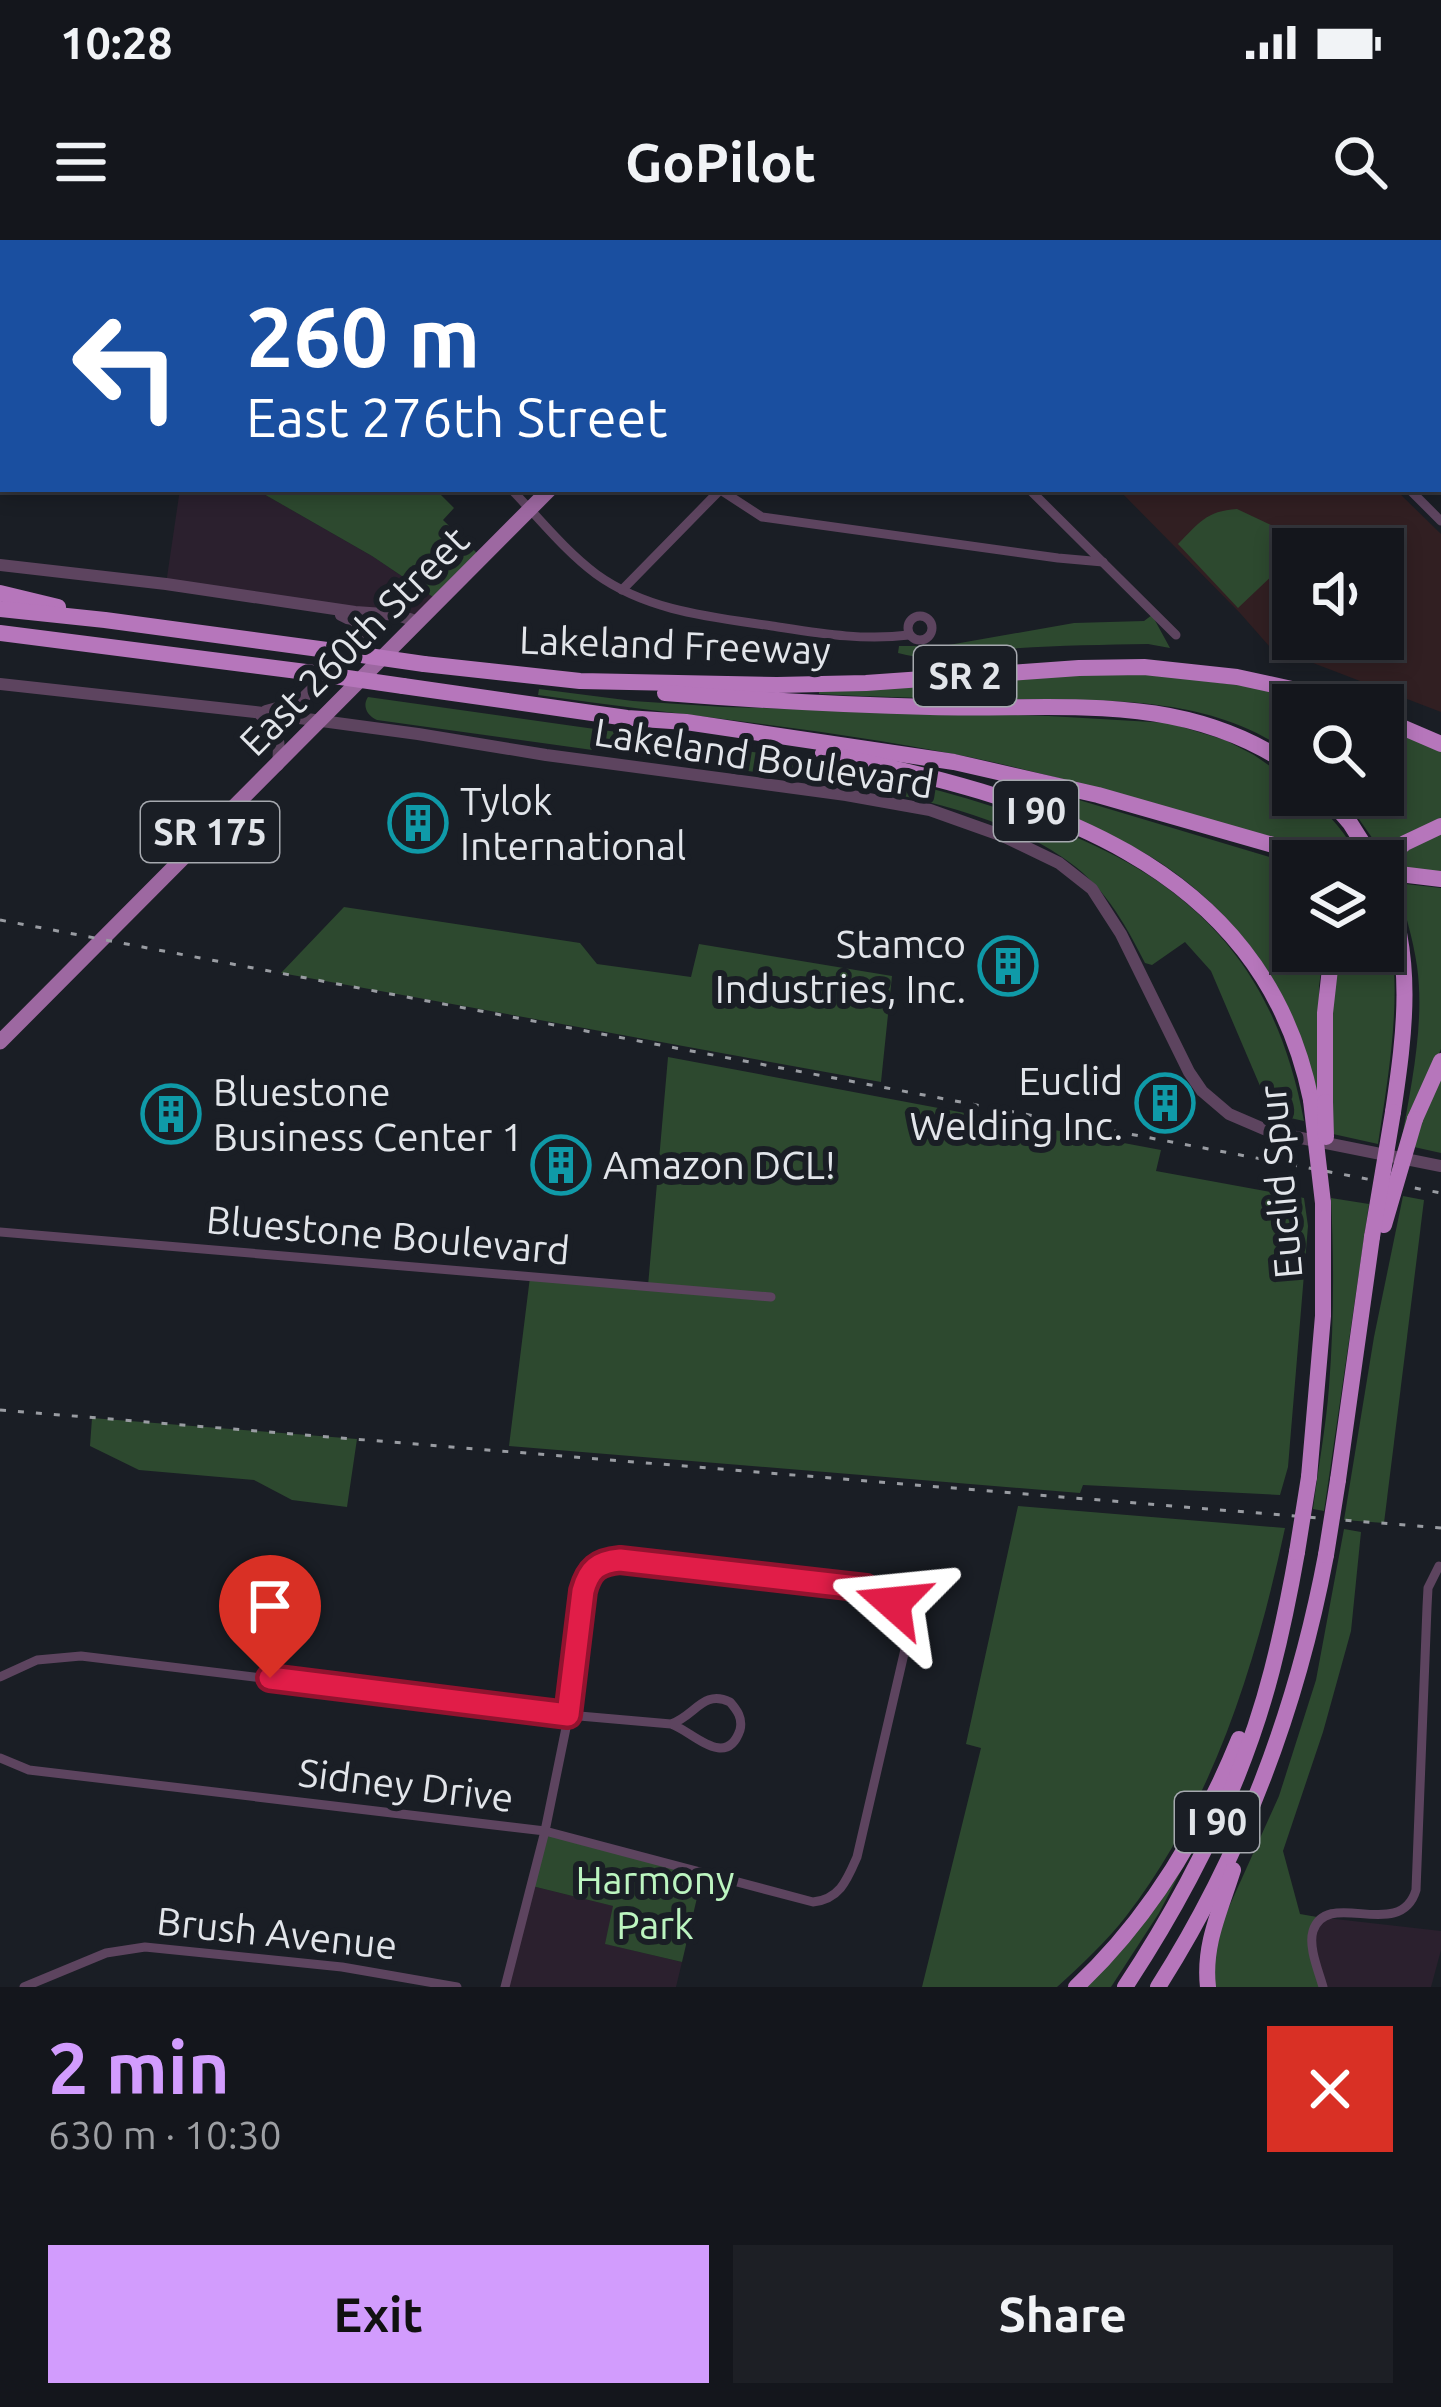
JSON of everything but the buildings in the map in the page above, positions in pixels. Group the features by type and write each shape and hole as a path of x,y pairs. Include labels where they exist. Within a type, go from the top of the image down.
{"highway":[{"path":"0,592 105,620"},
{"name":"Lakeland Freeway","path":"0,609 580,681 836,684 1144,667 1272,685"},
{"name":"Lakeland Freeway","path":"0,635 686,722 954,762 1272,845"},
{"path":"580,681 631,691 778,701 1157,712 1223,728 1272,754"},
{"name":"Euclid Spur","path":"627,718 926,776 1057,819 1145,860 1226,928 1253,962 1289,1027 1318,1101 1326,1165 1324,1316 1298,1552 1259,1714 1222,1810 1182,1894 1125,1987"},
{"path":"1404,728 1441,744"},
{"path":"1344,816 1363,840"},
{"path":"1404,844 1441,826"},
{"path":"1404,877 1441,879"},
{"name":"I 90","path":"1158,1987 1210,1898 1249,1817 1289,1705 1312,1619 1377,1238 1407,1000 1404,955"},
{"path":"1318,1101 1329,972"},
{"path":"1377,1238 1415,1119 1441,1060"},
{"path":"1076,1987 1132,1928 1186,1848 1224,1774 1278,1644"},
{"path":"1208,1987 1210,1936 1249,1817"}],"main road":[{"name":"East 260th Street","path":"0,1042 547,492"}],"street":[{"path":"514,492 593,572 652,603 701,616 846,638 909,635"},
{"path":"622,590 717,492"},
{"path":"724,492 762,517 1103,562"},
{"path":"1032,492 1176,634"},
{"path":"1412,492 1441,521"},
{"path":"0,565 398,615 418,622"},
{"path":"257,712 298,702 353,650 358,636 353,621 327,608"},
{"name":"Lakeland Boulevard","path":"0,684 257,712 930,810 1003,836 1059,863 1092,889 1121,934 1189,1072 1202,1091 1229,1114 1271,1132 1441,1166"},
{"path":"257,712 270,720 278,735 278,765"},
{"name":"Bluestone Boulevard","path":"0,1232 772,1298"},
{"name":"Sidney Drive","path":"0,1757 29,1770 545,1831 813,1902 825,1901 847,1882 857,1857 906,1646 903,1618 893,1603 866,1588 620,1560 603,1562 588,1573 583,1591 568,1715"},
{"path":"1323,1987 1312,1944 1318,1923 1341,1912 1397,1914 1410,1906 1416,1890 1428,1588 1439,1566"},
{"path":"0,1677 37,1660 81,1655 671,1724 714,1748 731,1743 741,1719 730,1702 712,1697 671,1724"},
{"path":"505,1987 545,1831 568,1715"},
{"name":"Brush Avenue","path":"25,1987 106,1953 146,1947 342,1967 457,1987"}],"shaded area":[{"path":"180,492 260,492 439,601 424,616 166,584"},
{"path":"1121,492 1398,492 1441,534 1441,712 1404,698 1404,684 1368,684 1305,660 1404,660 1404,528 1272,528 1272,647"},
{"path":"532,1886 614,1906 606,1944 682,1962 676,1987 505,1987"},
{"path":"1300,1915 1441,1931 1431,1987 1319,1987"}],"green space":[{"path":"260,492 438,492 454,508 443,520 482,558 439,601"},
{"path":"1237,509 1278,528 1272,528 1272,576 1238,608 1178,544 1210,515"},
{"path":"1152,615 1170,648 1061,646 939,657 898,653 899,646 943,646 1074,623 1144,621"},
{"path":"1141,673 1272,690 1272,742 1228,721 1159,705 819,694 819,690"},
{"path":"539,689 724,707 1169,723 1225,740 1272,767 1272,816 1329,816 1348,840 1277,840 1119,794 940,752 538,695"},
{"path":"368,697 834,767 973,800 1085,841 1167,888 1231,949 1278,1030 1304,1121 1272,1114 1211,971 1185,942 1152,965 1145,963 1120,918 1089,879 1025,836 937,804 840,784 377,720 366,710"},
{"path":"1404,735 1441,751 1441,818 1398,840 1374,840 1357,816 1404,816"},
{"path":"1012,788 1069,797 1272,858 1272,972 1321,972 1315,1097 1305,1051 1278,988 1213,905 1186,881 1128,844 1022,797"},
{"path":"1441,833 1441,875 1404,872 1404,850"},
{"path":"1404,884 1441,888 1441,1049 1401,1143 1419,1010 1413,945 1404,910"},
{"path":"344,907 580,943 597,964 691,977 699,944 892,976 881,1082 281,973"},
{"path":"1334,972 1394,972 1390,1058 1378,1144 1333,1134 1330,1032"},
{"path":"668,1057 1161,1150 1156,1171 1304,1198 1308,1226 1288,1467 1280,1495 1083,1485 1080,1493 509,1446 530,1277 648,1286"},
{"path":"1441,1074 1441,1153 1414,1147"},
{"path":"1403,1196 1424,1200 1384,1523 1344,1520 1374,1337"},
{"path":"1331,1198 1369,1204 1324,1511 1313,1509 1331,1363"},
{"path":"92,1418 357,1439 347,1507 292,1500 254,1480 139,1470 90,1446"},
{"path":"1018,1506 1285,1528 1245,1681 1207,1779 1157,1872 1127,1915 1057,1987 922,1987 981,1748 966,1744"},
{"path":"1344,1529 1361,1532 1351,1631 1283,1851 1300,1914 1317,1917 1308,1935 1319,1987 1214,1987 1215,1938 1279,1796 1316,1680"},
{"name":"Harmony Park","path":"545,1831 703,1872 682,1962 605,1944 613,1906 532,1886"},
{"path":"1183,1867 1111,1987 1082,1987"}],"railway":[{"path":"0,920 1441,1193"},
{"path":"0,1410 1441,1528"}],"place":[{"name":"Tylok International","path":"418,823"},
{"name":"Stamco Industries, Inc.","path":"1008,966"},
{"name":"Euclid Welding Inc.","path":"1165,1103"},
{"name":"Bluestone Business Center 1","path":"171,1114"},
{"name":"Amazon DCL!","path":"561,1165"}],"route":[{"path":"270,1678 568,1715 583,1591 588,1573 603,1562 620,1560 866,1588 893,1603"}]}
